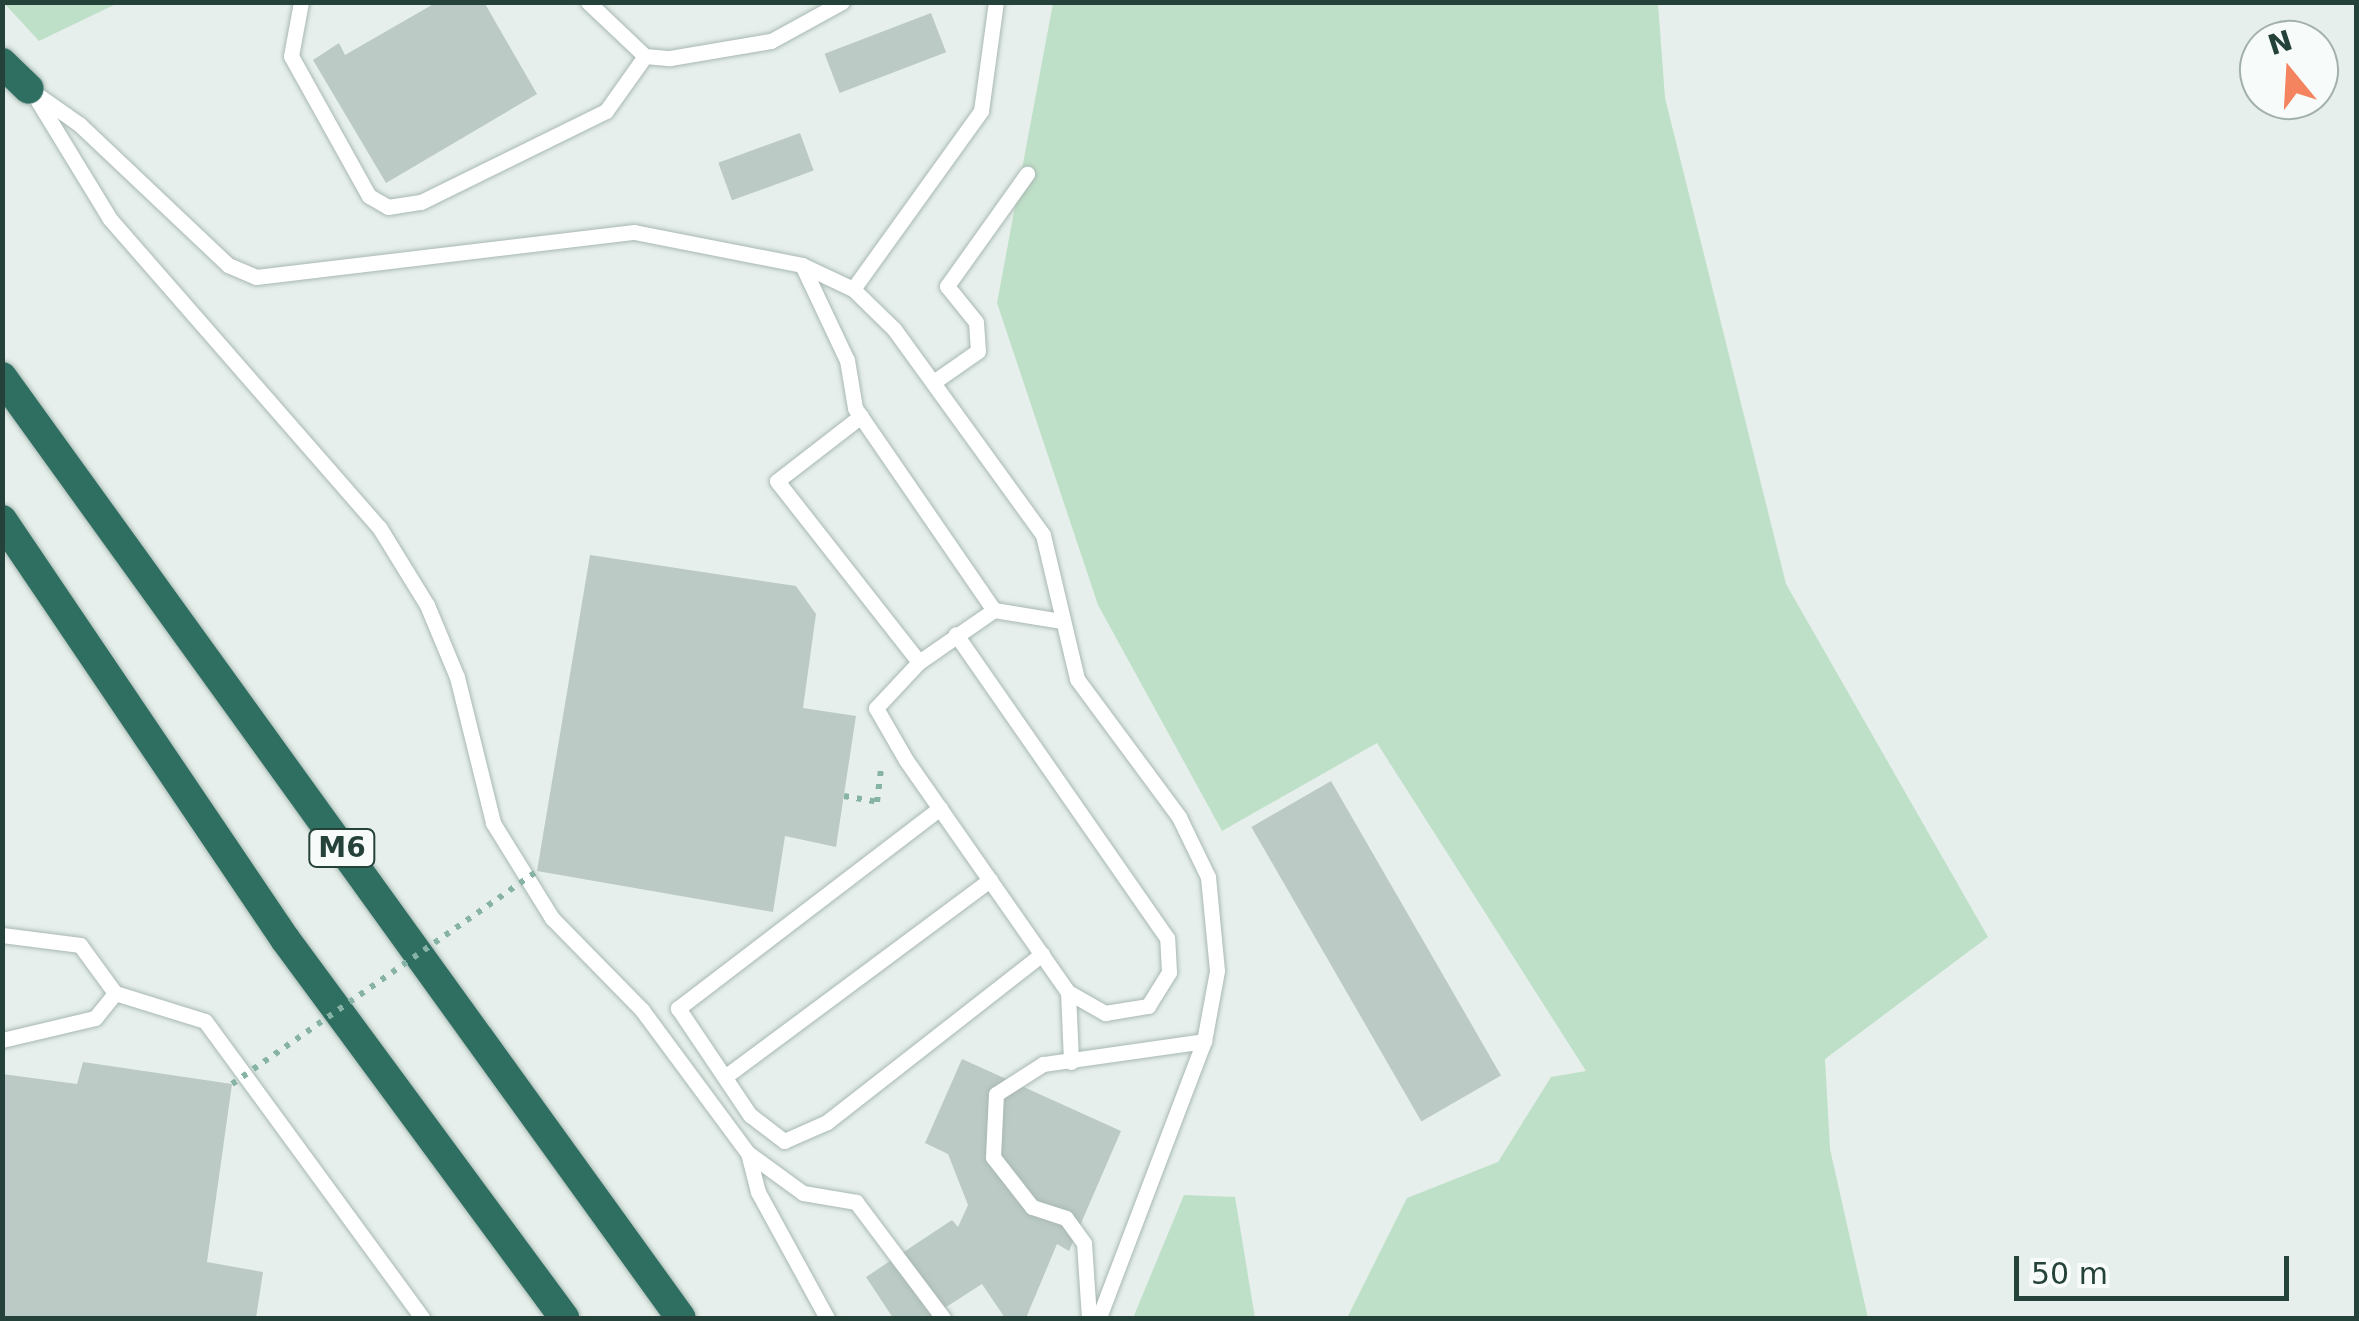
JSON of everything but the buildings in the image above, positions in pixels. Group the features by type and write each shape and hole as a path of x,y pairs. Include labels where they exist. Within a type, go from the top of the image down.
{"highway":[{"path":"2,63 29,90"},
{"name":"M6","path":"2,377 681,1318"},
{"path":"2,520 284,940 564,1318"}],"lane":[{"path":"302,2 290,56 369,196 388,207 420,202 606,111 645,56 771,42 842,2"},
{"path":"588,2 645,56"},
{"path":"853,289 981,112 996,2"},
{"path":"29,90 79,124 228,265 256,277 634,232 707,239 802,265 853,289 935,382 1043,535 1077,679 1179,817 1208,877 1217,971 1204,1041 1099,1318"},
{"path":"29,90 110,220 379,527 457,677 493,823 552,918 642,1010 748,1154 803,1193 856,1202 943,1318"},
{"path":"935,382 978,351 976,322 947,286 1027,174"},
{"path":"802,265 847,360 861,416 994,610"},
{"path":"861,416 777,480 918,662"},
{"path":"956,634 1166,938 1169,972 1148,1006 1105,1012 1068,992 876,708 918,662 956,634 994,610 1062,621"},
{"path":"940,808 678,1008 750,1115 784,1141 827,1122 1042,954"},
{"path":"726,1076 990,880"},
{"path":"2,935 80,945 115,993 205,1021 422,1318"},
{"path":"1068,992 1071,1062"},
{"path":"2,1040 95,1018 115,993"},
{"path":"1089,1318 1084,1242 1066,1218 1032,1207 993,1157 996,1094 1043,1064 1204,1041"},
{"path":"748,1154 758,1192 826,1318"}],"path":[{"path":"844,796 877,802 892,735"},
{"path":"232,1084 537,871"}],"green space":[{"path":"3,2 118,2 118,3 39,41"},
{"path":"1053,3 1658,3 1665,98 1786,584 1988,937 1825,1059 1830,1149 1868,1318 1347,1318 1407,1198 1498,1162 1551,1077 1586,1071 1377,743 1222,831 1098,605 997,303"},
{"path":"1184,1195 1235,1197 1255,1318 1133,1318"}]}
